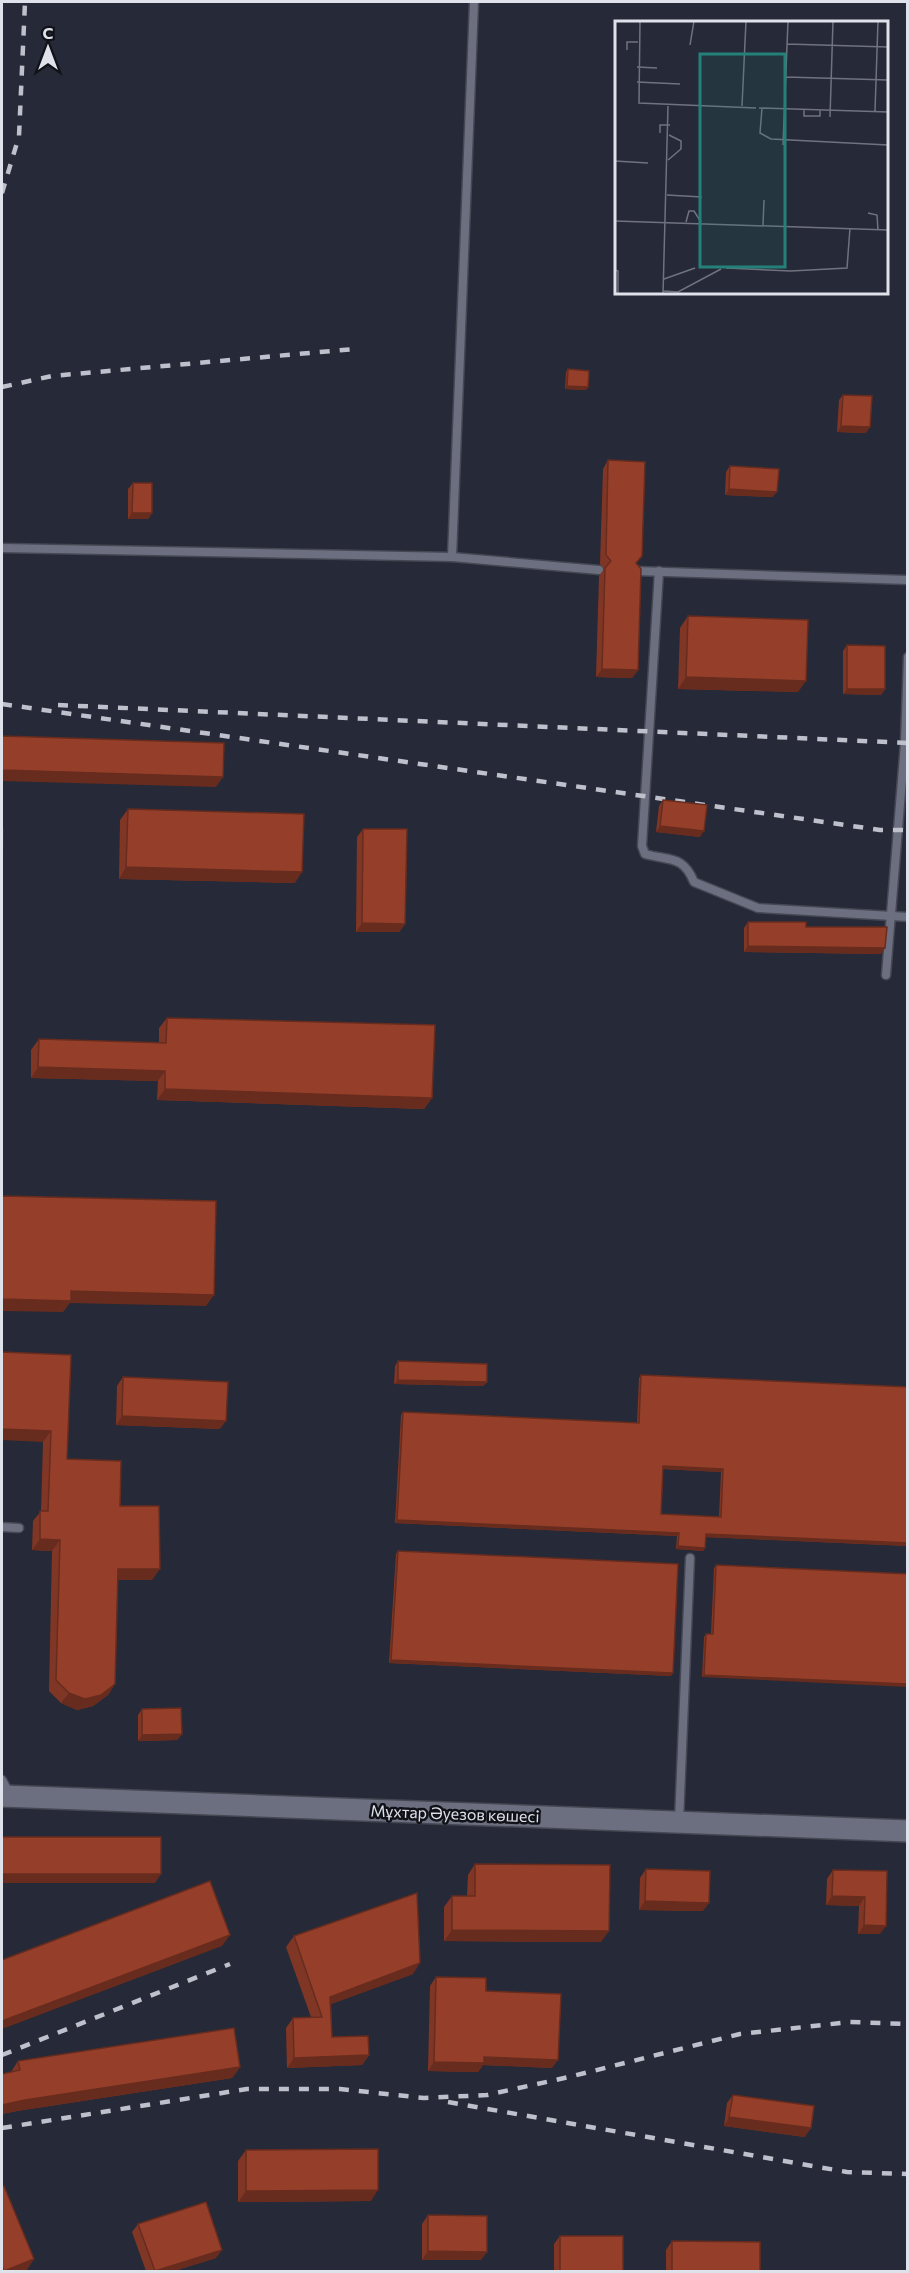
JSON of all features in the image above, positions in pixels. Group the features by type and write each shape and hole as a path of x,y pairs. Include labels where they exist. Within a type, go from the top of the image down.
{"street":[{"name":"Мұхтар Әуезов көшесі","path":"4,1791 908,1831"}],"lane":[{"path":"452,556 474,2"},
{"path":"2,548 452,556 599,570"},
{"path":"636,571 908,580"},
{"path":"659,571 642,846 645,854 680,862 688,868 694,882 758,908 908,917"},
{"path":"886,975 904,743 908,657"},
{"path":"2,1527 19,1528"},
{"path":"679,1821 690,1558"}],"building":[{"path":"568,369 589,371 588,387 567,386"},
{"path":"843,395 872,396 870,427 841,426"},
{"path":"608,460 645,462 642,556 636,563 641,569 638,670 602,669 605,568 611,561 606,555"},
{"path":"730,466 779,469 777,492 729,489"},
{"path":"133,483 152,483 152,513 132,513"},
{"path":"688,616 808,620 806,681 686,677"},
{"path":"847,645 885,646 885,689 847,689"},
{"path":"2,736 224,743 223,777 2,770"},
{"path":"663,800 707,805 704,831 660,826"},
{"path":"128,809 304,814 302,872 126,867"},
{"path":"2,829 3,829 2,876"},
{"path":"363,829 407,829 405,924 362,923"},
{"path":"748,922 806,922 806,927 887,927 885,948 748,946"},
{"path":"167,1018 435,1025 432,1098 165,1089 165,1071 38,1067 39,1039 166,1043"},
{"path":"2,1196 216,1201 214,1295 71,1291 71,1301 2,1299"},
{"path":"2,1352 71,1355 67,1459 121,1461 120,1506 159,1506 160,1569 118,1569 115,1684 101,1695 85,1699 69,1693 56,1680 60,1540 40,1539 40,1511 48,1511 51,1431 2,1429"},
{"path":"398,1361 487,1364 487,1382 398,1380"},
{"path":"641,1375 908,1387 908,1543 706,1534 705,1548 678,1546 679,1533 397,1520 403,1412 639,1423","holes":["663,1466 723,1469 721,1517 661,1514"]},
{"path":"123,1377 228,1382 226,1421 122,1416"},
{"path":"398,1551 678,1564 673,1673 391,1660"},
{"path":"716,1565 908,1574 908,1684 704,1675 706,1634 713,1634"},
{"path":"181,1708 182,1734 142,1735 142,1709"},
{"path":"2,1837 161,1837 161,1874 2,1874"},
{"path":"475,1864 610,1865 609,1931 452,1930 452,1896 475,1896"},
{"path":"646,1869 710,1871 709,1903 645,1901"},
{"path":"833,1870 887,1871 886,1926 864,1925 865,1897 832,1896"},
{"path":"210,1881 230,1935 2,2021 2,1960"},
{"path":"417,1893 420,1963 330,1997 332,2037 368,2036 369,2055 294,2058 293,2018 322,2017 294,1936"},
{"path":"436,1977 486,1978 486,1991 561,1994 558,2060 484,2057 484,2063 434,2062"},
{"path":"234,2028 240,2067 2,2105 2,2074 20,2070 18,2061"},
{"path":"733,2095 814,2106 811,2128 729,2117"},
{"path":"378,2149 378,2190 246,2191 246,2150"},
{"path":"4,2186 34,2259 4,2271 2,2266 2,2187"},
{"path":"206,2202 222,2250 155,2271 138,2224"},
{"path":"428,2215 487,2216 487,2252 428,2251"},
{"path":"560,2236 623,2236 623,2271 560,2271"},
{"path":"672,2241 760,2242 760,2271 672,2271"}],"railway":[{"path":"2,193 19,136 25,2"},
{"path":"2,387 52,376 354,349"},
{"path":"2,704 880,830 908,830"},
{"path":"58,705 908,743"},
{"path":"2,2055 230,1964"},
{"path":"2,2128 247,2089 340,2089 424,2098 487,2095 740,2034 850,2022 908,2024"},
{"path":"448,2102 847,2172 908,2174"}]}
